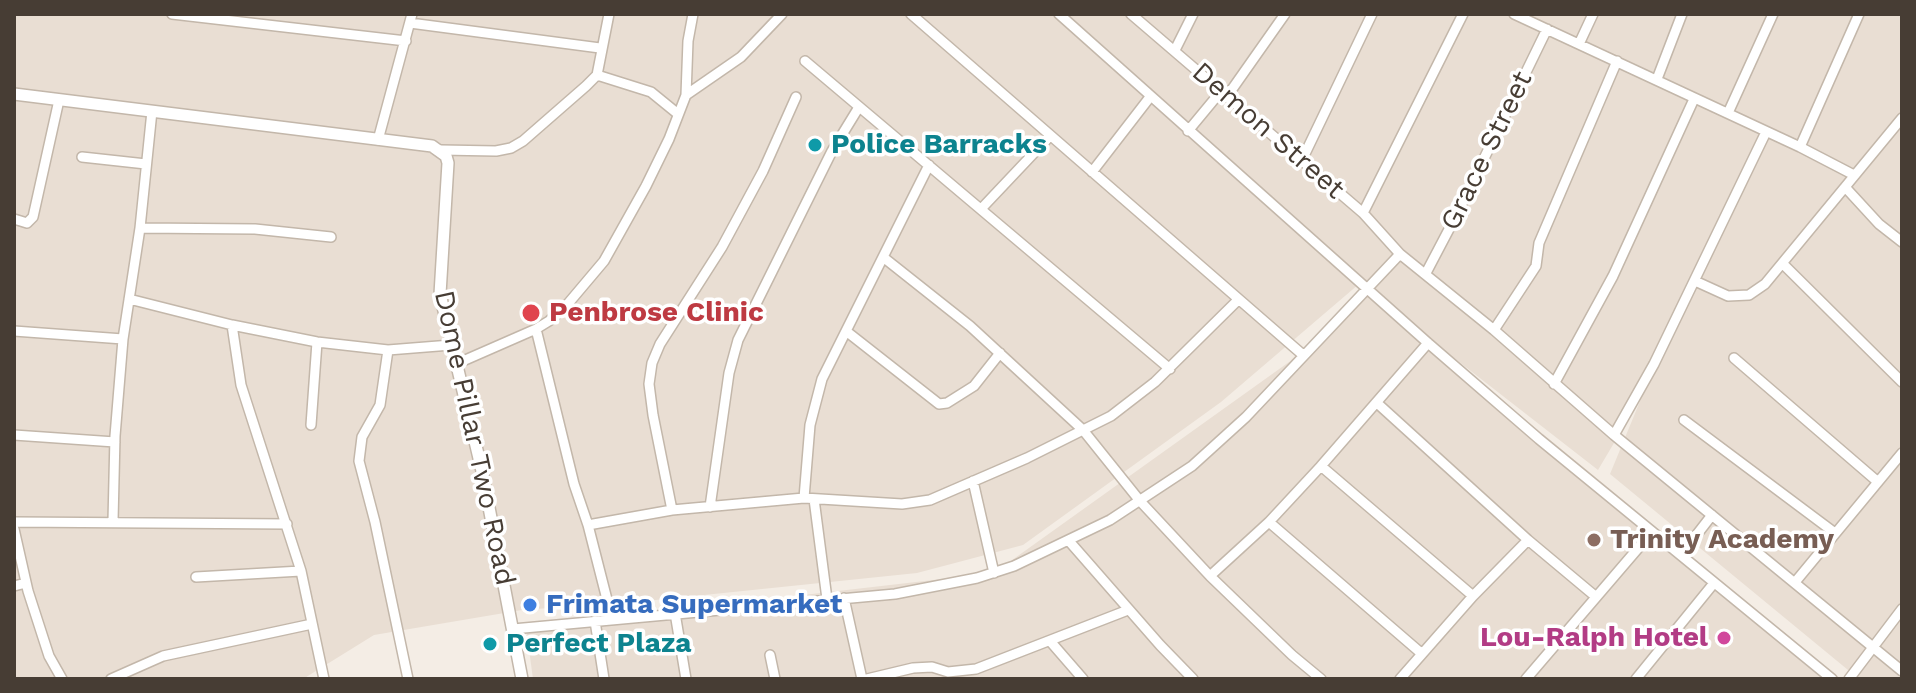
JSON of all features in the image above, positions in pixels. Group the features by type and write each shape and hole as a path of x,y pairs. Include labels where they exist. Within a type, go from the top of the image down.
{"street":[{"path":"172,14 406,41"},
{"path":"14,95 432,146 441,150 496,151 523,141 597,75 609,14"},
{"path":"456,364 536,329 566,306 611,251 642,196 686,95 688,41 693,14"},
{"path":"686,95 741,57 782,14"},
{"path":"911,14 1303,355"},
{"path":"1059,14 1366,290 1652,532 1832,679"},
{"name":"Demon Street","path":"1131,14 1363,213 1400,254 1494,330 1614,435 1796,581 1902,671"},
{"path":"1175,50 1193,14"},
{"path":"1188,131 1275,32 1285,14"},
{"path":"1302,160 1372,14"},
{"path":"1363,213 1463,14"},
{"path":"1514,14 1657,79 1854,175"},
{"path":"1579,44 1593,14"},
{"path":"1657,79 1682,14"},
{"path":"1728,113 1773,14"},
{"path":"1800,147 1859,14"},
{"path":"378,140 411,19 600,48"},
{"name":"Grace Street","path":"1426,273 1547,29"},
{"path":"805,61 1170,369"},
{"path":"1494,330 1536,266 1539,243 1617,61"},
{"path":"597,75 651,92 678,114"},
{"path":"672,510 653,415 649,384 652,363 660,344 722,247 763,171 796,97"},
{"path":"1092,172 1150,97"},
{"path":"1554,384 1613,276 1694,99"},
{"path":"14,219 27,223 33,217 59,100"},
{"path":"710,507 729,373 738,340 832,151 859,107"},
{"path":"113,521 123,339 140,228 152,111"},
{"path":"1695,281 1728,296 1749,295 1765,284 1902,118"},
{"path":"1614,435 1654,364 1766,132"},
{"path":"981,209 1050,136"},
{"name":"Dome Pillar Two Road","path":"441,150 448,163 440,284 451,345 482,471 520,679"},
{"path":"82,157 146,164"},
{"path":"827,599 809,498 807,448 814,404 822,379 929,165"},
{"path":"1845,187 1879,224 1902,242"},
{"path":"140,228 255,229 331,237"},
{"path":"513,629 925,590 994,573 1069,541 1168,484 1215,446 1400,254"},
{"path":"883,257 1000,353 1083,430 1140,501 1210,576 1321,679"},
{"path":"1783,264 1902,382"},
{"path":"129,299 317,342 388,350 451,345"},
{"path":"588,525 672,510 809,498 916,503 930,500 1083,430 1133,400 1170,369 1238,300"},
{"path":"232,325 241,385 301,571 324,679"},
{"path":"536,329 574,484 612,619"},
{"path":"14,331 123,339"},
{"path":"846,331 939,404 947,403 974,386 1000,353"},
{"path":"311,425 317,342"},
{"path":"1210,576 1269,522 1428,343"},
{"path":"388,350 380,405 362,437 359,461 408,679"},
{"path":"1734,358 1878,482"},
{"path":"1377,403 1528,540 1595,596"},
{"path":"1684,420 1835,533"},
{"path":"14,435 115,442"},
{"path":"1796,581 1902,453"},
{"path":"1321,466 1473,596"},
{"path":"973,481 994,573"},
{"path":"1681,555 1712,515"},
{"path":"14,522 287,524"},
{"path":"1269,522 1421,653"},
{"path":"14,529 26,583 49,656 62,679"},
{"path":"1526,679 1652,532"},
{"path":"1400,679 1473,596 1528,540"},
{"path":"1069,541 1193,679"},
{"path":"196,577 301,571"},
{"path":"14,586 26,583"},
{"path":"1637,679 1714,583"},
{"path":"844,598 864,679 913,668 932,667 948,672 976,669 1128,610"},
{"path":"1849,679 1902,609"},
{"path":"675,613 686,679"},
{"path":"595,621 604,679"},
{"path":"111,679 163,656 312,624"},
{"path":"1050,641 1083,679"},
{"path":"770,655 775,679"}],"shaded area":[{"path":"14,14 1902,14 1902,679 1859,679 1610,474 1643,394 1598,470 1386,305 1841,679 533,679 526,627 994,573 1289,362 1366,290 1359,284 1221,402 1023,545 917,573 646,601 522,610 374,635 303,679 14,679"}],"place":[{"name":"Police Barracks","path":"815,145"},
{"name":"Penbrose Clinic","path":"531,313"},
{"name":"Trinity Academy","path":"1594,540"},
{"name":"Frimata Supermarket","path":"530,605"},
{"name":"Lou-Ralph Hotel","path":"1724,638"},
{"name":"Perfect Plaza","path":"490,644"}]}
